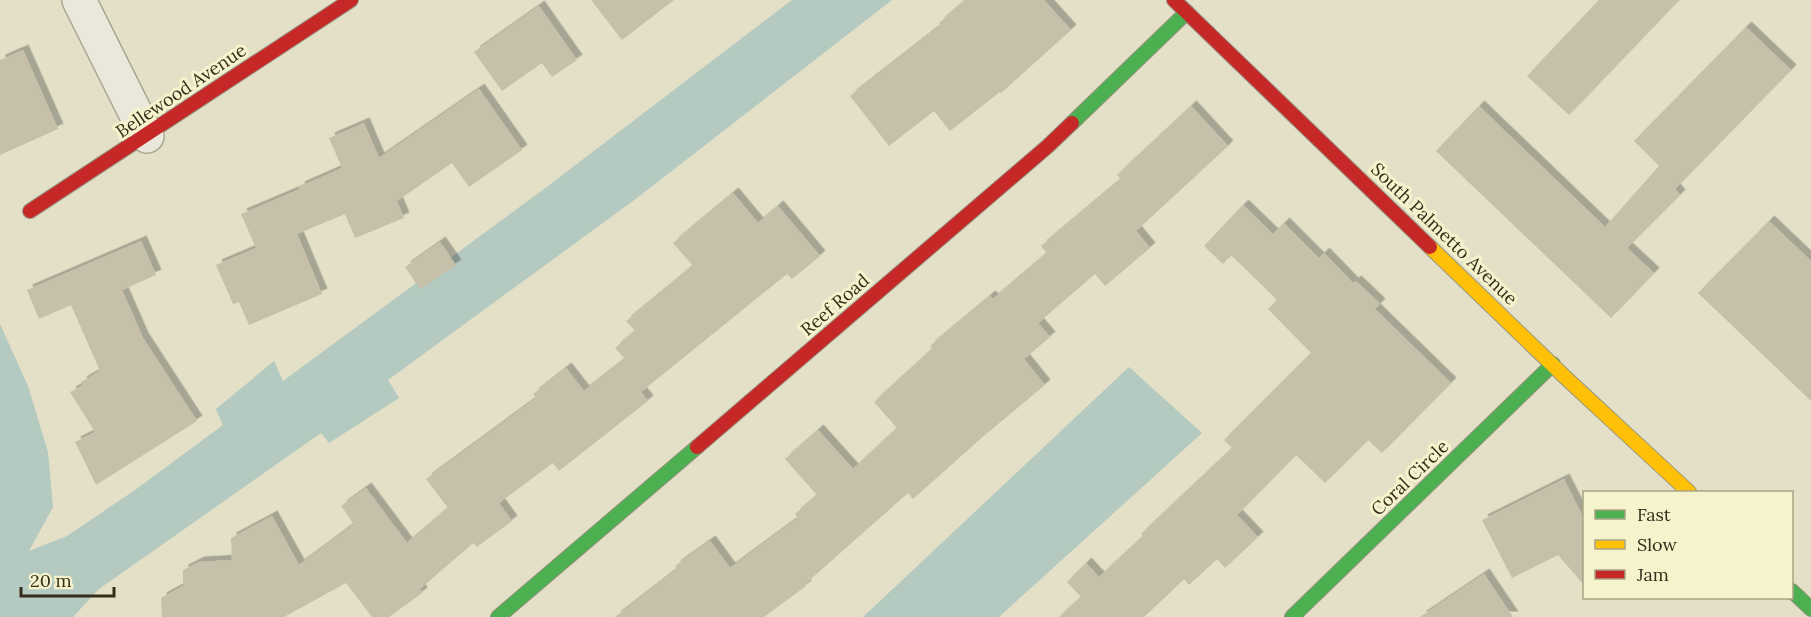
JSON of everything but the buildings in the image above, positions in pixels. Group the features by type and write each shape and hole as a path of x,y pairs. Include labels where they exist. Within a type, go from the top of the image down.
{"street":[{"path":"79,0 147,136"},
{"name":"Bellewood Avenue","path":"30,211 351,0"},
{"name":"South Palmetto Avenue","path":"1174,0 1688,491"},
{"name":"Reef Road","path":"498,617 1048,146 1187,12"},
{"name":"Coral Circle","path":"1292,617 1553,364"},
{"path":"1793,593 1811,609"}],"shaded area":[{"path":"792,0 892,0 637,198 388,380 399,398 329,443 321,433 99,589 73,617 0,617 0,324 28,386 48,452 53,507 29,551 67,536 135,490 223,425 216,409 274,361 283,381 544,189"},
{"path":"1129,367 1202,433 999,617 863,617"}],"traffic: fast":[{"path":"1072,123 1187,12"},
{"path":"1292,617 1553,364"},
{"path":"498,617 697,447"},
{"path":"1793,592 1811,609"}],"traffic: slow":[{"path":"1430,247 1688,491"}],"traffic: jam":[{"path":"30,211 351,0"},
{"path":"1174,0 1430,247"},
{"path":"697,447 1072,123"}]}
